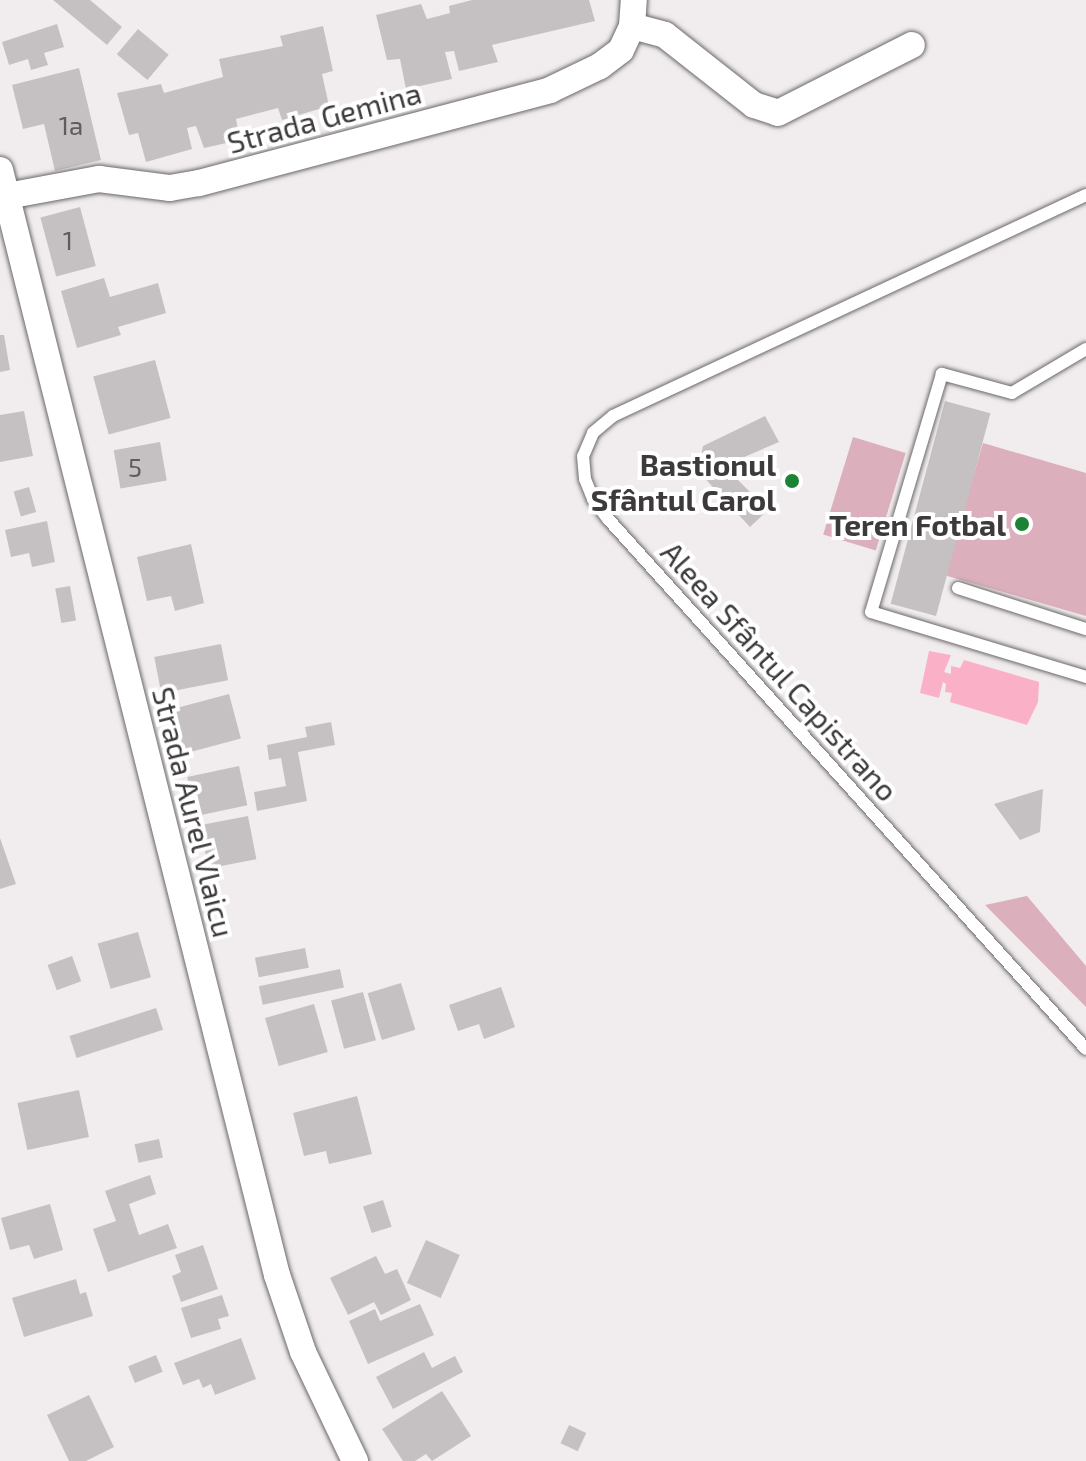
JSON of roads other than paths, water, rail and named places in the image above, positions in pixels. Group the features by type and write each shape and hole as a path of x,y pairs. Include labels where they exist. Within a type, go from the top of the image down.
{"street":[{"name":"Strada Gemina","path":"7,196 99,179 170,188 199,183 550,90 600,66 621,50 633,13 754,105 778,113 912,45"},
{"name":"Strada Aurel Vlaicu","path":"0,170 277,1275 303,1352 355,1461"}],"lane":[{"name":"Aleea Sfântul Capistrano","path":"1086,195 613,416 593,433 583,456 585,479 593,499 609,520 1086,1049"},
{"path":"1086,349 1012,393 942,374 871,612 1086,677"},
{"path":"958,588 1086,629"}],"place":[{"name":"Bastionul Sfântul Carol","path":"792,481"},
{"name":"Teren Fotbal","path":"1022,524"}]}
